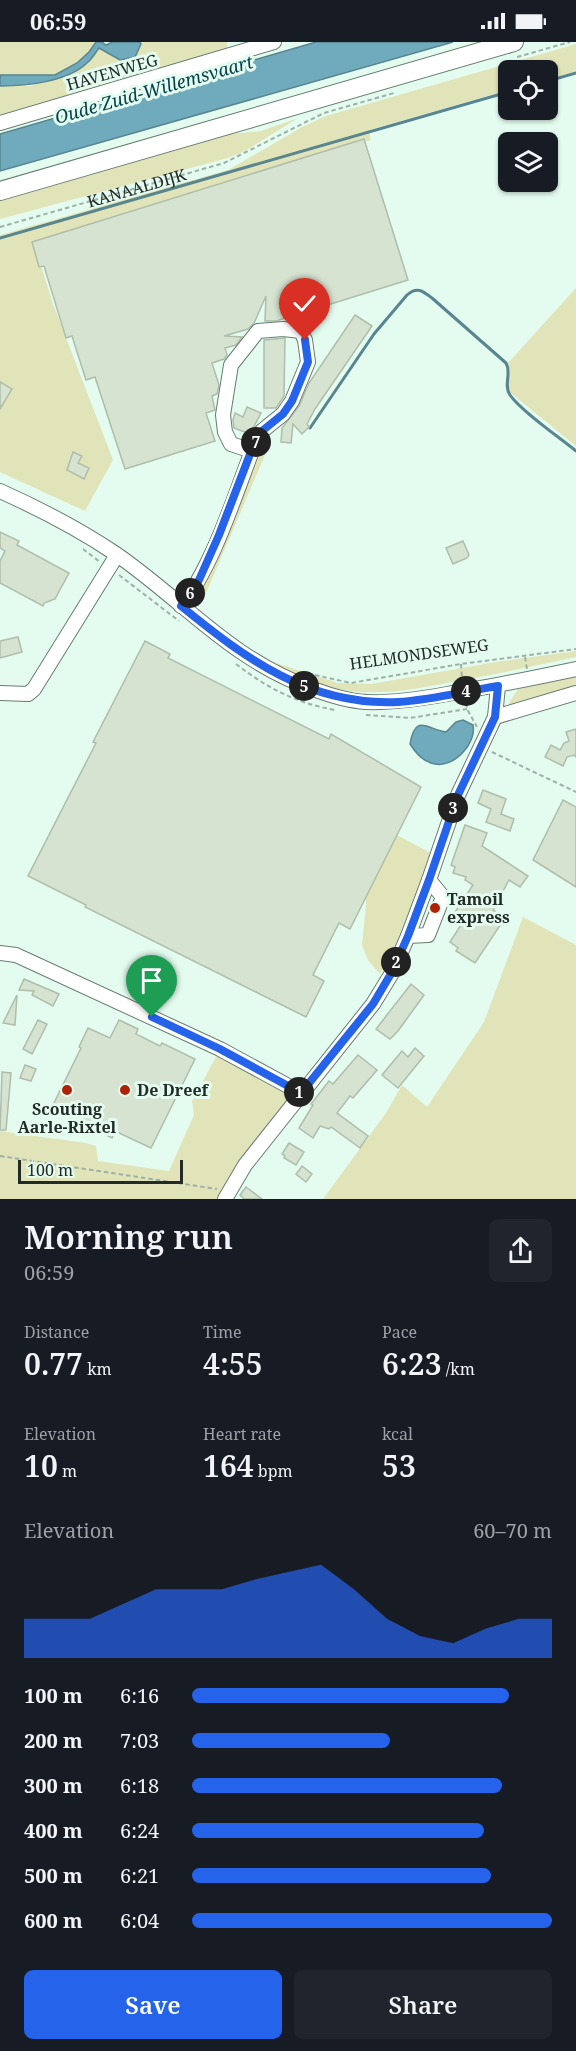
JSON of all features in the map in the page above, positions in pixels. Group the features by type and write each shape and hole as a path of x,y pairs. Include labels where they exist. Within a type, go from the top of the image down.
{"main road":[{"path":"0,191 259,116 514,50"}],"street":[{"name":"HAVENWEG","path":"0,123 274,42"},
{"path":"181,606 199,580 262,431 283,414 292,401 308,362 305,340 301,331 283,329 258,331 231,365 224,415 225,432 231,444 252,451"},
{"path":"0,491 76,528 117,555 219,637 256,663 285,679 328,695 363,702 400,702 498,686 576,669"},
{"path":"0,693 28,694 34,689 117,555"},
{"path":"227,1195 245,1165 373,1004 392,972 429,880 458,795 495,717 498,686"},
{"path":"495,717 576,693"},
{"path":"0,953 16,955 220,1049 301,1093"}],"path":[{"path":"514,50 570,42"},
{"name":"KANAALDIJK","path":"0,226 224,163 324,113 402,91"},
{"name":"HELMONDSEWEG","path":"312,674 351,683 461,664 576,649"},
{"path":"467,709 474,720"},
{"path":"479,747 504,756 576,792"},
{"path":"0,1156 227,1195"}],"green space":[{"path":"0,42 96,42 77,63 54,75 0,75"},
{"path":"140,42 227,42 228,51 0,116 0,86 31,86 87,64 99,48 115,58 138,52"},
{"path":"576,44 576,71 558,76 558,60 520,60"},
{"path":"498,66 498,93 369,130 371,140 34,243 53,304 113,460 85,511 0,472 0,235 228,170 302,127 326,116"},
{"path":"298,118 245,151 228,158 0,219 0,197 210,136 261,131"},
{"path":"576,288 576,446 512,394 509,386 508,363"},
{"path":"267,450 204,598 194,590 248,456"},
{"path":"576,651 576,657 439,685 383,692 346,690 327,686 295,675 276,663 338,683 371,684 496,662"},
{"path":"576,676 576,688 511,707 509,703 518,689"},
{"path":"393,833 431,853 402,930 380,974 368,960 362,945 366,890"},
{"path":"523,917 576,945 576,1199 323,1199 386,1113 402,1085 427,1107 484,1022"},
{"path":"217,1055 294,1092 245,1156 218,1199 0,1199 0,1131 86,1143 96,1146 98,1161 169,1171 194,1115 192,1101"}],"water":[{"path":"96,42 106,45 112,42 140,42 141,44 135,57 120,60 99,48 87,63 69,75 34,84 0,86 0,75 55,75 77,63"},
{"name":"Oude Zuid-Willemsvaart","path":"316,42 453,42 0,171 0,134"},
{"path":"463,720 473,725 471,739 463,753 450,762 435,764 427,761 417,754 410,744 412,734 419,726 428,726 446,732 456,722"}],"building":[{"path":"364,139 408,280 276,321 265,321 266,296 254,323 248,329 224,336 242,337 236,345 225,348 227,355 224,359 212,363 219,385 217,394 212,396 215,410 206,413 215,441 125,469 95,377 86,380 72,336 66,338 44,266 39,267 32,242"},
{"path":"355,315 372,326 315,409 307,424 309,427 302,434 293,424 291,443 281,442 282,428 299,406 309,383"},
{"path":"285,338 284,396 276,408 264,408 264,340"},
{"path":"0,382 12,389 0,409"},
{"path":"247,407 261,413 250,434 234,428 233,420 235,413 243,417"},
{"path":"73,452 82,456 78,463 89,468 84,479 67,470"},
{"path":"0,532 19,541 17,545 69,573 55,599 44,603 43,606 0,583 0,561 5,551 0,548"},
{"path":"463,541 469,555 453,564 446,548"},
{"path":"18,637 22,652 0,658 0,641"},
{"path":"145,641 170,654 168,658 329,739 331,734 421,787 350,929 339,923 313,975 324,981 306,1017 85,907 86,905 28,876"},
{"path":"576,729 576,757 574,755 567,757 563,766 545,757 551,745 560,750 564,743 569,741 566,732"},
{"path":"483,790 506,799 501,814 514,819 510,831 486,822 491,809 478,803"},
{"path":"563,800 576,807 576,887 533,860"},
{"path":"465,825 487,833 482,846 528,876 520,887 509,880 493,910 501,915 497,921 501,924 475,963 456,951 458,948 450,942 461,925 451,918 473,885 465,880 466,877 453,873 455,867 451,865"},
{"path":"24,979 59,994 53,1006 32,995 34,991 19,990"},
{"path":"411,984 424,995 390,1039 376,1029"},
{"path":"17,995 15,1025 3,1023"},
{"path":"38,1020 47,1024 32,1054 23,1049"},
{"path":"119,1020 138,1029 136,1034 160,1046 162,1043 195,1059 151,1148 115,1131 112,1138 80,1122 82,1118 54,1103 81,1048 79,1047 88,1028 110,1038"},
{"path":"415,1048 424,1056 398,1088 382,1075 402,1051 408,1057"},
{"path":"358,1055 377,1070 353,1098 350,1096 337,1113 368,1136 360,1148 331,1127 329,1129 320,1126 313,1138 299,1128 313,1105 311,1104 329,1081 333,1084"},
{"path":"25,1065 36,1069 31,1081 20,1078"},
{"path":"2,1072 11,1073 6,1130 0,1130"},
{"path":"289,1143 304,1152 296,1165 284,1158 282,1154"},
{"path":"302,1166 312,1174 306,1182 296,1174"},
{"path":"246,1187 262,1199 244,1199 240,1195"}],"waterway":[{"path":"558,78 576,73"},
{"path":"0,238 498,95"},
{"path":"310,428 374,334 407,295 417,290 432,298 506,363 508,367 507,387 510,395 531,416 576,451"}],"place":[{"name":"Tamoil express","path":"435,908"},
{"name":"Scouting Aarle-Rixtel","path":"67,1090"},
{"name":"De Dreef","path":"125,1090"}],"route":[{"path":"152,1017 220,1049 301,1093 373,1004 392,972 429,880 458,795 495,717 498,686 400,702 363,702 328,695 285,679 256,663 181,606 199,580 252,449 262,431 283,414 292,401 308,362 305,340"}]}
